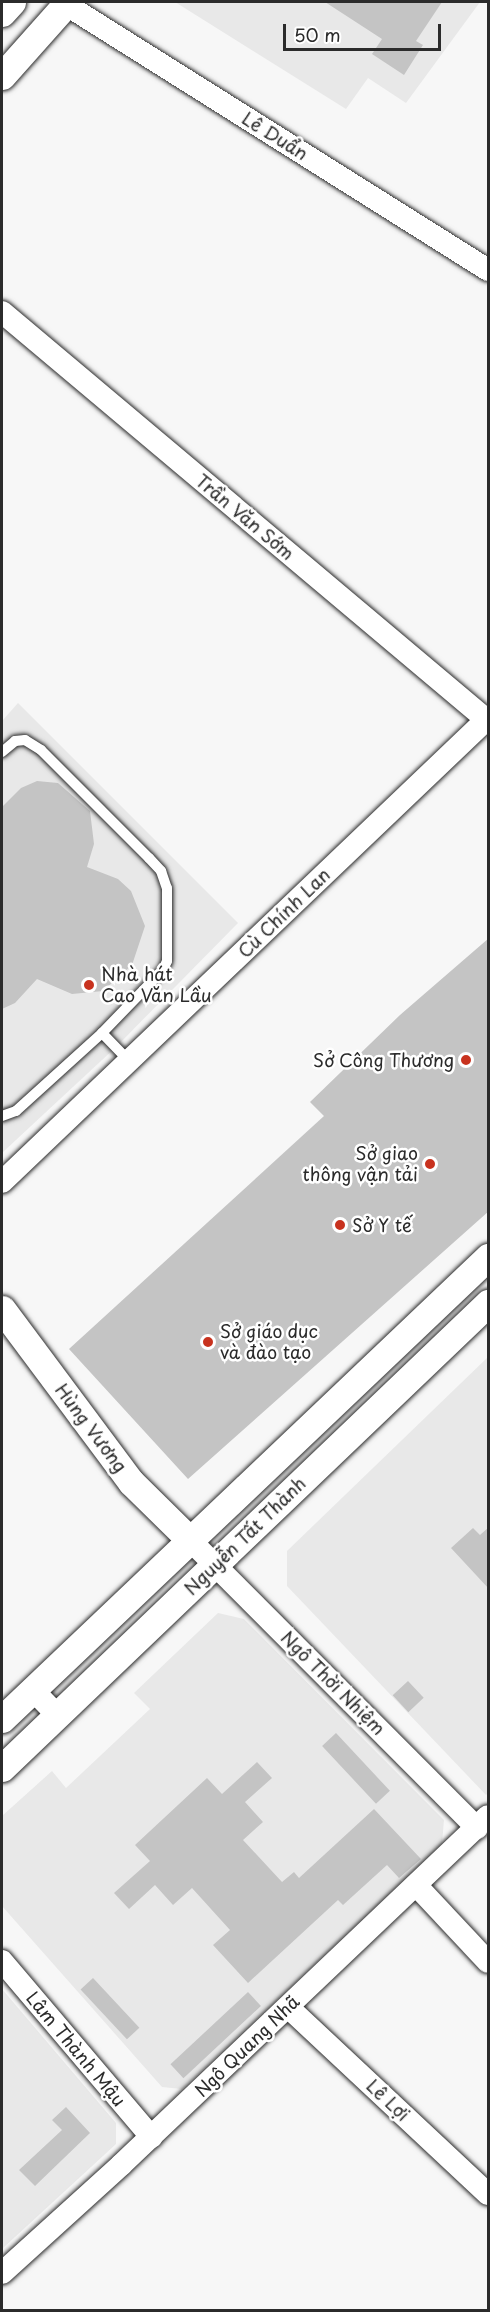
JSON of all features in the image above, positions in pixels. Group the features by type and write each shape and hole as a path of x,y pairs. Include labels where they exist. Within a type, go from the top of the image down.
{"street":[{"path":"2,13 12,2"},
{"path":"2,76 65,2"},
{"name":"Lê Duẩn","path":"65,2 489,270"},
{"name":"Trần Văn Sớm","path":"2,312 488,720"},
{"name":"Cù Chính Lan","path":"2,1182 488,720"},
{"name":"Nguyễn Tất Thành","path":"2,1719 189,1539 489,1257"},
{"name":"Nguyễn Tất Thành","path":"2,1768 489,1303"},
{"name":"Hùng Vương","path":"2,1309 130,1482 189,1539"},
{"path":"395,1345 419,1370"},
{"name":"Ngô Thời Nhiệm","path":"189,1539 483,1822"},
{"path":"32,1689 56,1714"},
{"name":"Ngô Quang Nhã","path":"2,2273 151,2137 483,1822"},
{"path":"416,1885 489,1962"},
{"name":"Lâm Thành Mậu","path":"2,1961 151,2137"},
{"name":"Lê Lợi","path":"288,2007 489,2194"}],"lane":[{"path":"2,752 15,741 25,740 41,750 161,870 167,888 167,961 163,970 102,1033 16,1111 2,1116"},
{"path":"102,1033 129,1061"}],"shaded area":[{"path":"175,2 480,2 406,103 368,78 346,109"},
{"name":"Nhà hát Cao Văn Lầu","path":"18,703 238,923 116,1047 2,1153 2,721"},
{"path":"488,1357 488,1793 486,1795 287,1586 287,1551"},
{"path":"218,1613 244,1619 444,1820 442,1844 182,2089 162,2087 2,1906 2,1816 52,1771 66,1788 150,1709 134,1693"},
{"path":"2,1989 116,2123 116,2144 2,2249"}],"building":[{"path":"325,2 442,2 416,41 423,45 404,75 372,54 382,39"},
{"name":"Nhà hát Cao Văn Lầu","path":"37,781 58,783 90,811 94,844 87,867 118,879 131,891 145,926 132,965 103,991 72,994 37,979 15,1003 2,1009 2,807 21,788"},
{"path":"489,938 489,1211 188,1479 69,1349 324,1116 310,1102 400,1015"},
{"path":"489,1527 489,1589 451,1548 473,1528 480,1535"},
{"path":"408,1681 424,1698 408,1712 393,1695"},
{"path":"336,1733 390,1791 376,1804 322,1746"},
{"path":"257,1762 272,1778 245,1802 263,1822 243,1840 282,1882 294,1872 299,1878 374,1809 421,1859 399,1878 387,1865 343,1905 338,1900 248,1983 213,1945 230,1930 192,1888 173,1905 155,1885 129,1909 114,1893 150,1861 135,1845 207,1778 222,1794"},
{"path":"93,1978 139,2028 127,2039 81,1990"},
{"path":"248,1992 261,2006 183,2078 170,2064"},
{"path":"66,2107 90,2133 35,2186 19,2170 62,2130 52,2120"}],"place":[{"name":"Nhà hát Cao Văn Lầu","path":"89,985"},
{"name":"Sở Công Thương","path":"466,1060"},
{"name":"Sở giao thông vận tải","path":"430,1164"},
{"name":"Sở Y tế","path":"340,1225"},
{"name":"Sở giáo dục và đào tạo","path":"208,1342"}]}
